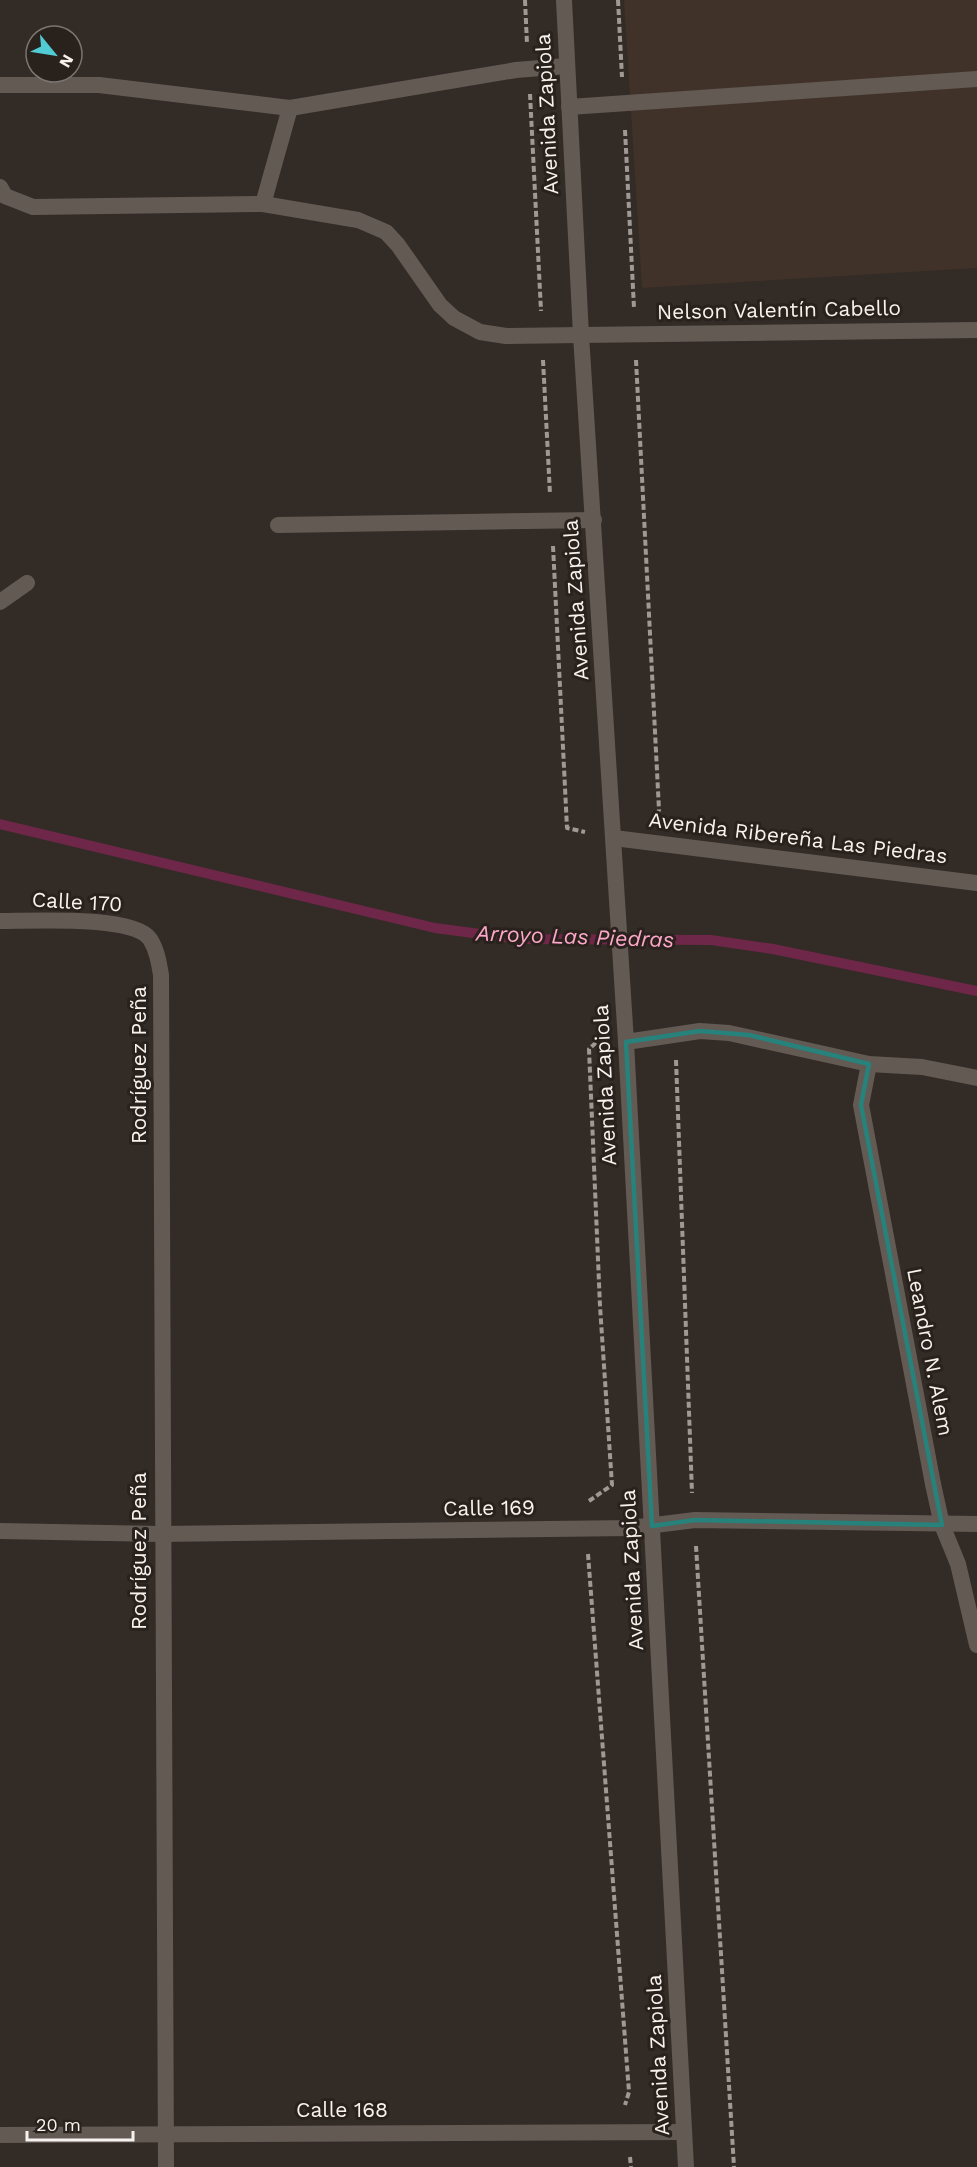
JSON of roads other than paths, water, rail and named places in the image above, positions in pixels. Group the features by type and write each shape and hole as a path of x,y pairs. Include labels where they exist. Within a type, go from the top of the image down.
{"street":[{"name":"Avenida Zapiola","path":"564,0 581,335 626,1042 686,2167"},
{"path":"0,85 99,85 290,108 528,69 566,66"},
{"path":"569,107 977,79"},
{"path":"263,204 290,108"},
{"name":"Nelson Valentín Cabello","path":"0,187 5,196 33,207 263,204 358,219 386,232 440,305 454,318 480,332 506,336 977,330"},
{"path":"278,525 594,520"},
{"path":"0,602 27,583"},
{"name":"Avenida Ribereña Las Piedras","path":"614,838 977,883"},
{"name":"Calle 170","path":"0,921 120,923 149,937"},
{"name":"Rodríguez Peña","path":"149,937 156,951 161,975 162,1005 161,1534 166,2167"},
{"path":"626,1042 700,1031 749,1035 869,1064 922,1067 977,1078"},
{"name":"Leandro N. Alem","path":"869,1064 861,1105 942,1525 958,1564 977,1644"},
{"name":"Calle 169","path":"0,1531 161,1534 587,1529 652,1526 695,1520 977,1524"},
{"name":"Calle 168","path":"0,2135 684,2132"}],"waterway":[{"name":"Arroyo Las Piedras","path":"0,824 435,928 518,939 711,940 773,949 977,991"}]}
